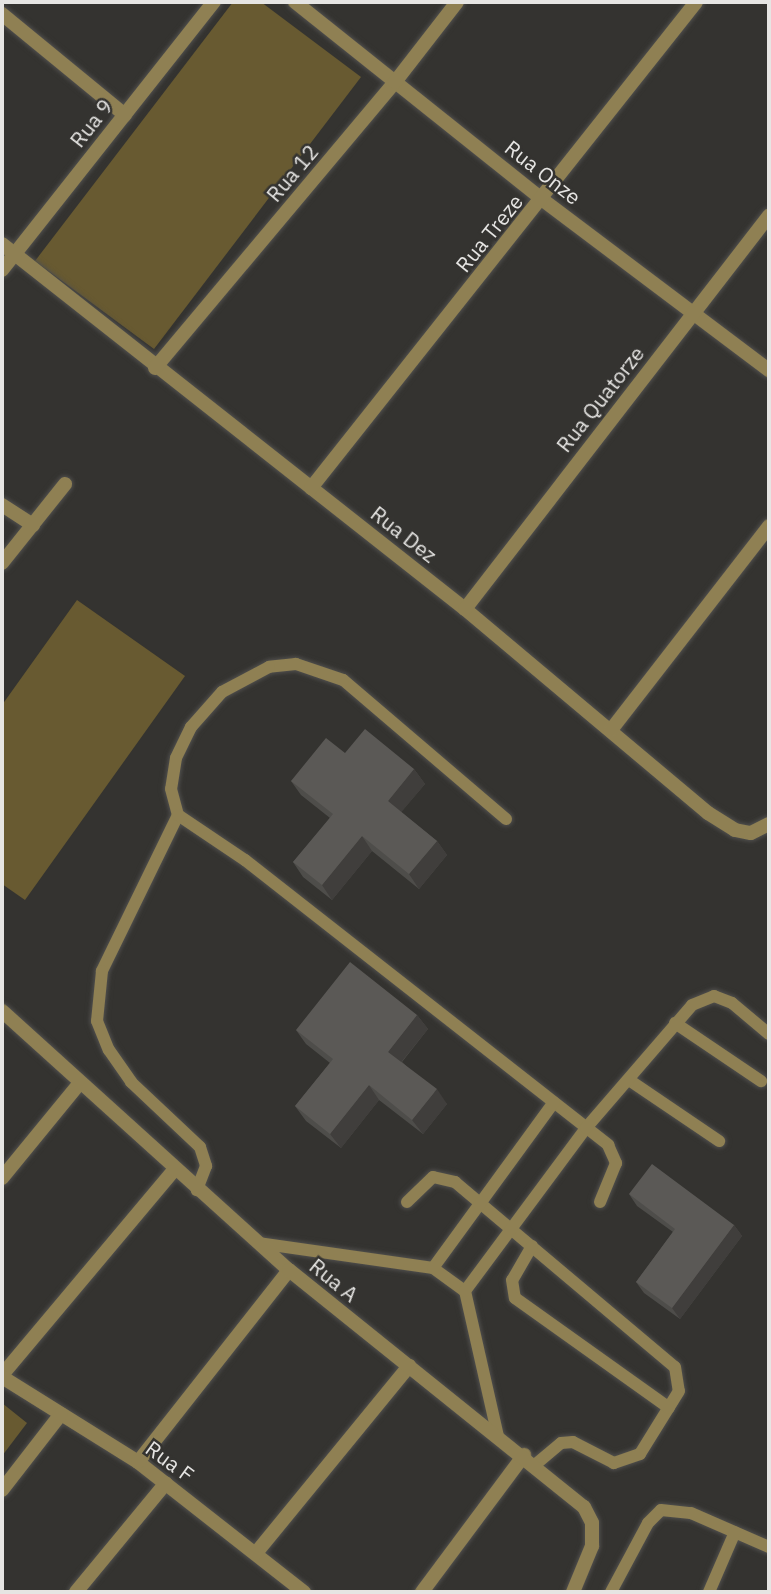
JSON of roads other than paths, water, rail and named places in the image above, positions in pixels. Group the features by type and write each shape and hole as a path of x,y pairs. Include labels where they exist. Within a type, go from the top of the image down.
{"street":[{"name":"Rua 9","path":"2,270 214,2"},
{"name":"Rua Onze","path":"295,2 543,200 691,314 769,370"},
{"name":"Rua 12","path":"155,368 396,82 457,2"},
{"name":"Rua Treze","path":"311,488 543,200 696,2"},
{"path":"2,14 125,115"},
{"name":"Rua Quatorze","path":"465,609 769,216"},
{"name":"Rua Dez","path":"2,244 155,368 465,609 708,813 735,830 751,833 769,824"},
{"path":"2,563 65,484"},
{"path":"2,505 33,525"},
{"path":"611,730 769,526"},
{"name":"Rua A","path":"2,1011 79,1084 257,1243 530,1460 584,1507 592,1523 592,1546 573,1592"},
{"path":"2,1178 79,1084"},
{"path":"2,1376 174,1170"},
{"path":"138,1462 289,1270"},
{"path":"256,1553 409,1366"},
{"name":"Rua F","path":"2,1376 138,1462 304,1592"},
{"path":"2,1490 61,1413"},
{"path":"422,1592 530,1460"},
{"path":"76,1592 166,1483"},
{"path":"278,1592 288,1580"}],"lane":[{"path":"197,1190 206,1166 201,1147 131,1082 109,1050 97,1021 102,971 178,815 171,789 174,768 191,727 222,692 243,678 269,667 296,664 343,680 506,819"},
{"path":"178,815 245,860 608,1145 616,1163 600,1202"},
{"path":"465,1291 586,1128 676,1023 701,998 714,996 732,1003 769,1034"},
{"path":"676,1023 761,1081"},
{"path":"629,1080 719,1141"},
{"path":"433,1268 554,1102"},
{"path":"407,1202 422,1183 441,1176 483,1202 675,1367 679,1391 640,1454 627,1461 614,1463 573,1442 556,1444 530,1460"},
{"path":"257,1243 433,1268 465,1291 498,1436"},
{"path":"533,1245 512,1280 515,1298 669,1408"},
{"path":"611,1592 648,1523 661,1510 691,1513 769,1547"},
{"path":"709,1592 735,1532"}]}
